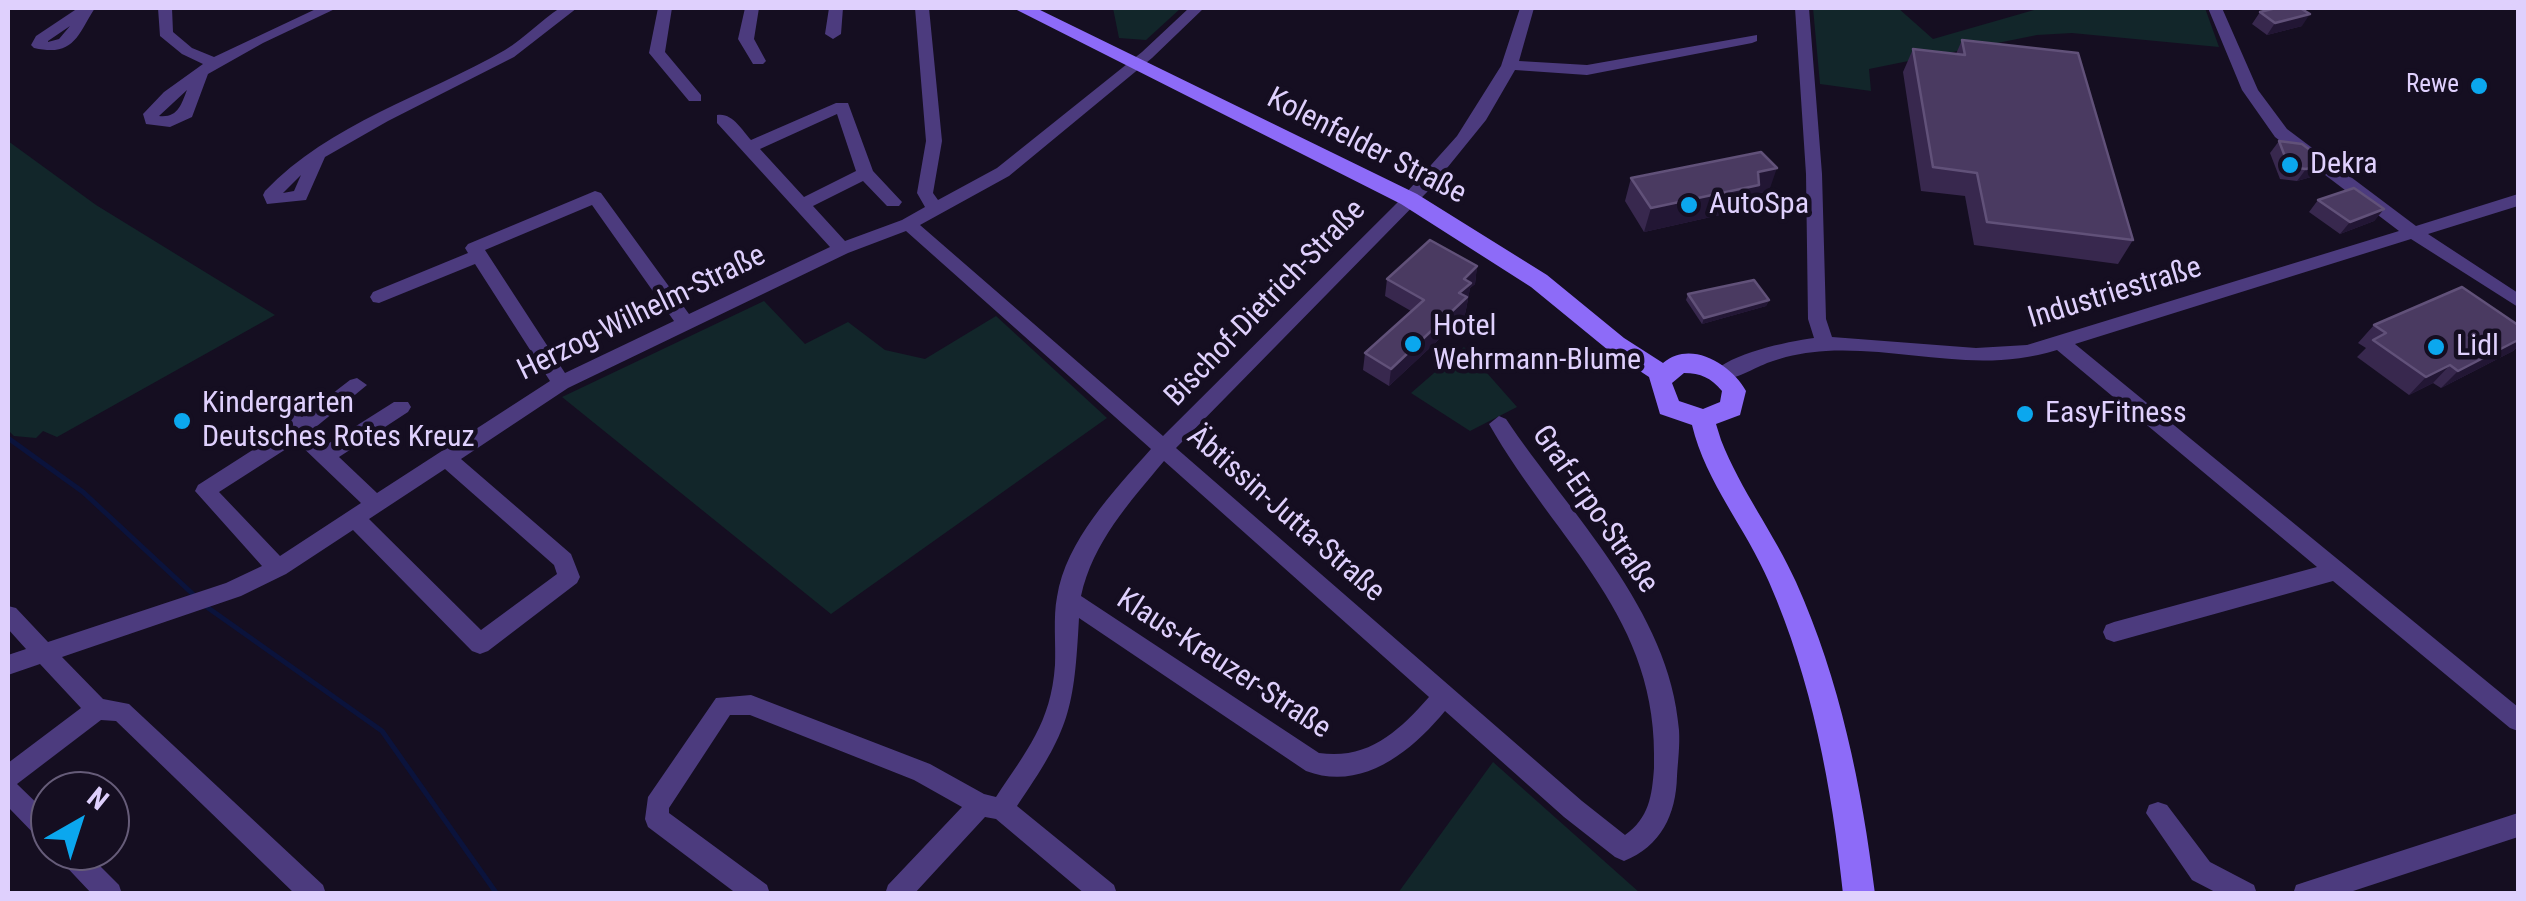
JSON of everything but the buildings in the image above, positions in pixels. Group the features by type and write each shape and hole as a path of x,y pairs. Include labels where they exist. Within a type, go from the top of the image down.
{"main road":[{"name":"Kolenfelder Straße","path":"1022,8 1409,200 1539,282 1616,344 1662,374"},
{"path":"1689,363 1722,374 1734,391 1731,408 1703,419 1669,407 1658,390 1662,374 1689,363"},
{"path":"1703,419 1713,453 1759,532 1806,642 1853,828 1859,894"}],"street":[{"path":"165,8 164,32 208,68 330,8"},
{"path":"318,156 512,53 567,8"},
{"path":"665,8 657,53 695,98"},
{"path":"752,8 746,39 758,61"},
{"path":"833,34 836,8"},
{"name":"Herzog-Wilhelm-Straße","path":"8,665 218,595 278,568 561,384 842,249 936,210 1004,172 1197,8"},
{"name":"Bischof-Dietrich-Straße","path":"1066,598 1080,559 1101,525 1165,450 1409,200 1469,130 1510,65 1527,8"},
{"path":"1802,8 1814,174 1817,318 1824,344"},
{"path":"2215,8 2266,118 2296,146 2414,234 2518,301"},
{"path":"922,14 934,140 926,193 936,210"},
{"path":"1510,65 1587,70 1752,38"},
{"path":"750,147 842,106 865,174 893,202"},
{"path":"723,119 842,249"},
{"path":"803,204 865,174"},
{"path":"561,384 474,248 594,197 686,324"},
{"name":"Industriestraße","path":"1722,374 1791,348 1824,344 1999,357 2061,343 2518,200"},
{"name":"Äbtissin-Jutta-Straße","path":"908,224 1624,849"},
{"path":"379,297 479,255"},
{"path":"2061,343 2518,721"},
{"path":"278,568 204,491 357,385"},
{"path":"327,455 401,407"},
{"name":"Graf-Erpo-Straße","path":"1498,424 1542,490 1610,576 1636,621 1654,668 1667,766 1660,810 1649,836 1624,849"},
{"path":"296,425 374,504"},
{"path":"354,517 480,644 569,578 563,560 444,457"},
{"path":"2114,632 2336,571"},
{"path":"897,894 991,807 1056,723 1065,683 1066,598"},
{"name":"Klaus-Kreuzer-Straße","path":"1066,598 1314,763 1335,768 1379,758 1411,735 1446,695"},
{"path":"8,615 98,709 121,711 314,894"},
{"path":"758,894 657,819 657,805 724,705 751,705 922,772 991,807 1105,894"},
{"path":"8,777 98,709"},
{"path":"8,791 30,813"},
{"path":"2158,813 2201,870 2245,894"},
{"path":"2305,894 2518,826"},
{"path":"88,871 110,894"}],"green space":[{"path":"1113,8 1181,8 1146,40 1119,38"},
{"path":"1813,8 1898,8 1933,39 2041,8 2205,8 2219,47 2072,33 2037,35 1869,69 1871,91 1820,84"},
{"path":"8,141 96,205 275,315 57,437 43,431 36,438 14,436 8,430"},
{"path":"764,301 805,344 848,322 885,350 925,359 996,316 1107,418 831,614 562,397"},
{"path":"1464,347 1517,407 1470,431 1411,393"},
{"path":"1493,762 1640,893 1398,893"}],"waterway":[{"path":"8,438 83,492 196,597"},
{"path":"204,605 382,731 497,894"}],"place":[{"name":"Rewe","path":"2479,86"},
{"name":"Dekra","path":"2290,165"},
{"name":"AutoSpa","path":"1689,205"},
{"name":"Hotel Wehrmann-Blume","path":"1413,344"},
{"name":"Lidl","path":"2436,347"},
{"name":"EasyFitness","path":"2025,414"},
{"name":"Kindergarten Deutsches Rotes Kreuz","path":"182,421"}]}
